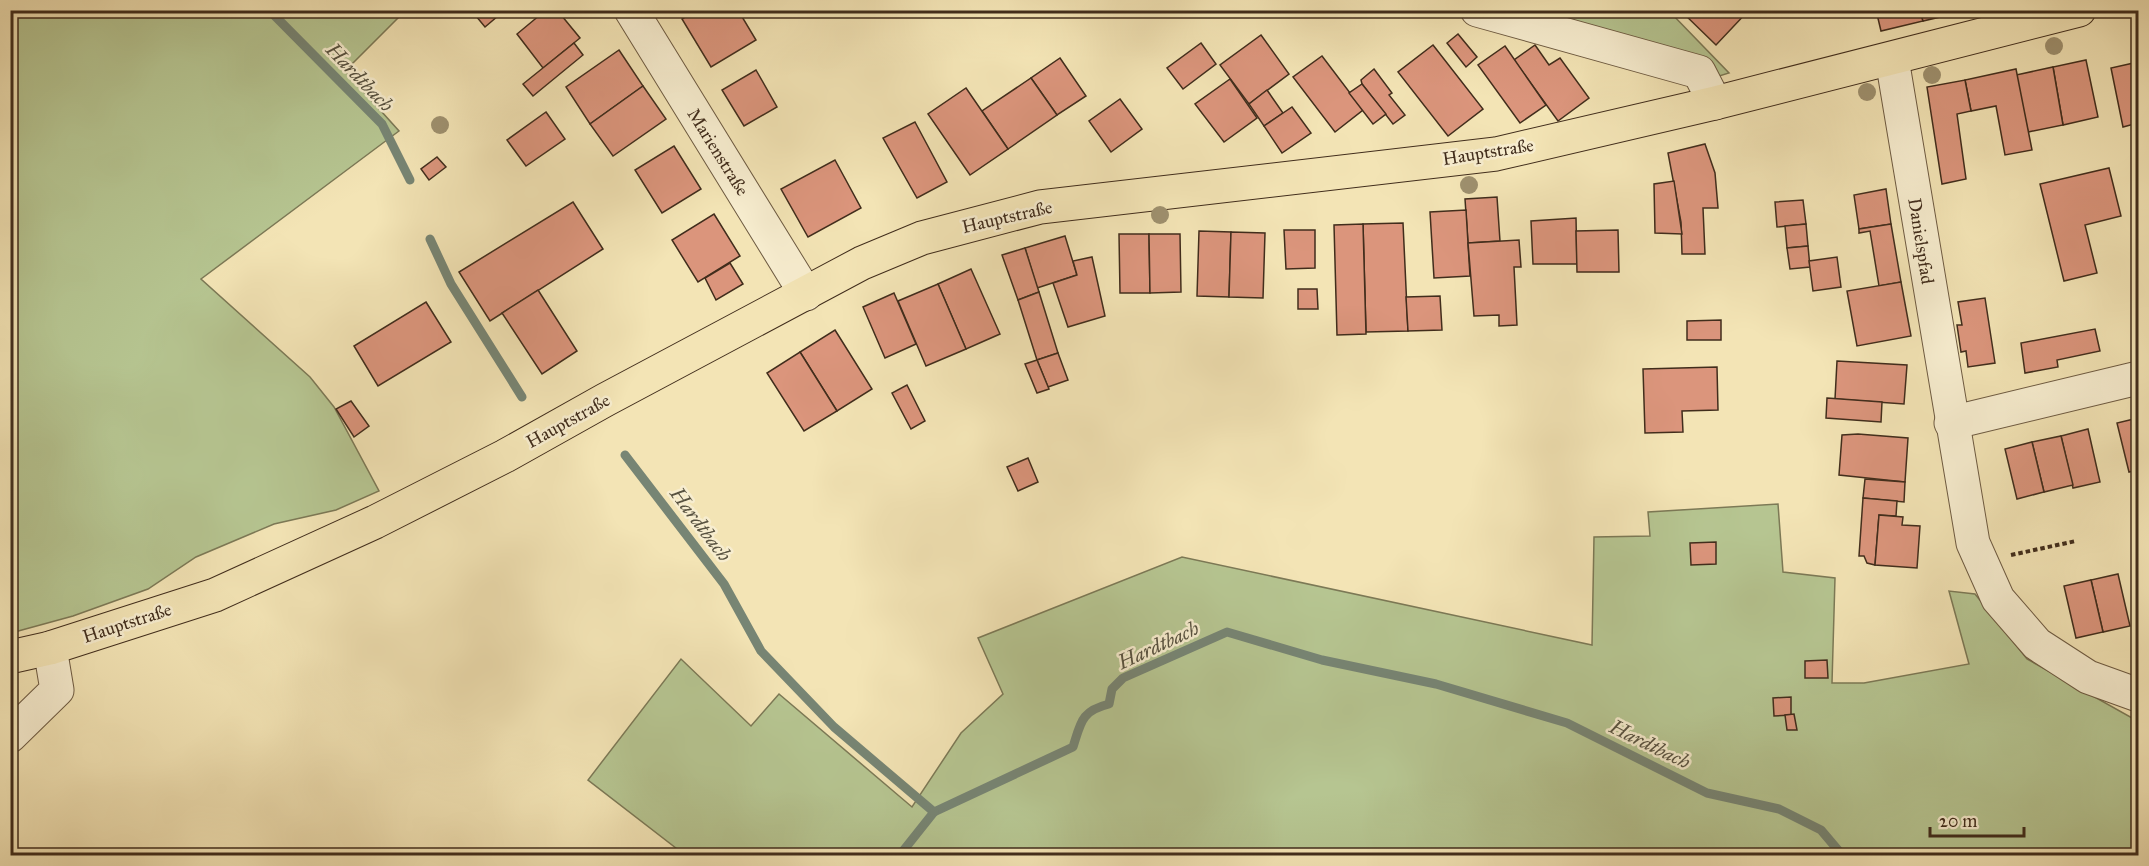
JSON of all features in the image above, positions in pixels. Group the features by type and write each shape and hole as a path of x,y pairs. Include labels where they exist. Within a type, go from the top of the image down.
{"main road":[{"name":"Hauptstraße","path":"10,657 50,648 215,595 375,522 505,456 862,263 922,238 1040,207 1496,154 1714,103 2079,10"}],"street":[{"name":"Marienstraße","path":"631,10 806,294"},
{"path":"1477,10 1699,72 1714,103"},
{"name":"Danielspfad","path":"1892,59 1951,423 1973,543 1998,599 2037,644 2088,677 2139,695"},
{"path":"1951,423 2139,378"},
{"path":"10,736 57,690 50,648"}],"path":[{"path":"1981,561 2076,541"}],"green space":[{"path":"11,10 405,11 345,71 399,131 201,279 310,377 334,407 379,491 336,510 274,524 196,557 148,589 73,616 11,633"},
{"path":"1514,11 1669,11 1729,73 1716,77"},
{"path":"1778,504 1783,572 1835,578 1832,683 1864,683 1969,664 1949,591 1975,594 2027,659 2132,718 2138,718 2138,855 685,855 588,780 681,659 751,726 779,694 912,807 961,733 1003,694 978,638 1182,557 1592,645 1594,537 1650,536 1648,512"}],"building":[{"path":"471,10 505,10 485,27"},
{"path":"546,10 557,10 580,38 543,68 517,34"},
{"path":"697,10 738,10 756,40 711,67 682,19"},
{"path":"1680,10 1749,10 1716,45"},
{"path":"1876,10 1920,10 1923,21 1881,31"},
{"path":"1920,10 1962,10 1962,12 1923,21"},
{"path":"1458,34 1477,57 1466,67 1447,43"},
{"path":"1261,35 1289,74 1249,104 1220,65"},
{"path":"574,43 583,55 533,96 523,84"},
{"path":"1201,43 1216,64 1183,89 1167,68"},
{"path":"1433,45 1483,109 1448,136 1398,72"},
{"path":"1535,45 1549,65 1560,58 1589,98 1558,121 1514,60"},
{"path":"1505,46 1546,105 1520,123 1478,65"},
{"path":"619,50 643,86 590,124 566,87"},
{"path":"1322,56 1363,110 1335,132 1293,77"},
{"path":"1060,58 1086,96 1057,115 1031,78"},
{"path":"2086,60 2098,117 2063,125 2053,67"},
{"path":"2138,62 2138,123 2123,127 2111,68"},
{"path":"2053,67 2063,125 2028,132 2016,75"},
{"path":"1374,69 1392,93 1389,95 1405,115 1393,124 1362,84 1361,80"},
{"path":"2016,69 2032,150 2005,155 1996,106 1971,111 1965,80"},
{"path":"756,70 777,107 744,126 722,90"},
{"path":"1031,78 1057,115 1008,149 982,111"},
{"path":"1230,79 1257,118 1224,142 1195,104"},
{"path":"1965,80 1971,111 1957,114 1966,179 1942,184 1927,87"},
{"path":"1362,84 1386,114 1373,124 1349,93"},
{"path":"643,86 666,119 613,156 590,124"},
{"path":"966,88 1008,149 970,175 928,114"},
{"path":"1267,90 1283,113 1264,126 1249,104"},
{"path":"1120,99 1142,129 1111,152 1089,121"},
{"path":"1292,107 1311,133 1282,153 1264,126"},
{"path":"546,112 565,139 526,166 507,140"},
{"path":"915,122 947,182 917,198 883,138"},
{"path":"1705,144 1715,173 1718,208 1703,208 1705,254 1682,254 1681,222 1668,153"},
{"path":"674,146 701,189 662,213 635,170"},
{"path":"437,157 446,167 429,180 421,169"},
{"path":"835,160 861,208 808,237 781,189"},
{"path":"2109,168 2121,216 2085,225 2097,273 2064,281 2040,184"},
{"path":"1674,181 1682,234 1655,233 1654,184"},
{"path":"1886,189 1891,224 1859,229 1854,195"},
{"path":"1497,197 1500,241 1468,243 1465,199"},
{"path":"1803,200 1806,224 1777,227 1775,202"},
{"path":"573,202 603,249 490,321 459,272"},
{"path":"1466,210 1470,276 1434,278 1430,212"},
{"path":"714,214 740,256 698,282 672,240"},
{"path":"1576,218 1577,264 1533,264 1531,221"},
{"path":"1403,223 1408,331 1366,332 1363,224"},
{"path":"1363,224 1366,334 1337,335 1334,225"},
{"path":"1806,224 1808,246 1787,248 1785,226"},
{"path":"1891,224 1901,282 1879,286 1870,231 1859,233 1859,229"},
{"path":"1284,230 1315,230 1315,268 1286,269"},
{"path":"1618,230 1619,272 1577,272 1576,231"},
{"path":"1199,231 1231,232 1229,297 1197,296"},
{"path":"1231,232 1265,233 1263,298 1229,297"},
{"path":"1119,234 1149,234 1150,293 1120,293"},
{"path":"1149,234 1180,234 1181,292 1150,293"},
{"path":"1065,236 1077,275 1037,288 1025,248"},
{"path":"1519,240 1521,267 1514,267 1517,325 1499,326 1499,315 1474,316 1468,243"},
{"path":"1808,246 1810,267 1790,269 1787,248"},
{"path":"1025,248 1039,292 1018,300 1002,255"},
{"path":"1092,257 1105,316 1068,327 1053,283 1077,275 1073,261"},
{"path":"1837,257 1841,287 1813,291 1809,261"},
{"path":"730,263 743,284 716,300 705,278"},
{"path":"971,269 1000,334 966,349 938,284"},
{"path":"1901,282 1911,336 1857,346 1847,291"},
{"path":"938,284 966,349 926,366 898,301"},
{"path":"1298,289 1317,289 1318,309 1298,309"},
{"path":"538,290 577,351 542,374 502,313"},
{"path":"1039,292 1058,353 1037,360 1018,300"},
{"path":"894,293 916,344 885,358 863,307"},
{"path":"1440,296 1442,330 1408,331 1406,297"},
{"path":"1985,298 1995,363 1968,367 1966,351 1961,352 1957,325 1962,325 1958,302"},
{"path":"426,302 451,342 378,386 354,346"},
{"path":"1721,320 1721,340 1687,340 1687,321"},
{"path":"2095,329 2100,351 2057,360 2058,367 2025,373 2021,343"},
{"path":"835,330 872,389 837,411 800,352"},
{"path":"800,352 837,411 804,431 767,373"},
{"path":"1058,353 1068,380 1048,387 1037,360"},
{"path":"1037,360 1049,389 1037,393 1025,364"},
{"path":"1837,361 1907,365 1904,404 1835,399"},
{"path":"1717,367 1718,410 1682,411 1683,432 1645,433 1643,369"},
{"path":"907,385 925,421 911,429 892,393"},
{"path":"1827,398 1882,402 1881,422 1826,418"},
{"path":"351,401 369,426 354,437 336,409"},
{"path":"2138,418 2138,470 2129,472 2117,423"},
{"path":"2088,429 2100,482 2073,488 2061,436"},
{"path":"1842,435 1908,438 1905,482 1839,475"},
{"path":"2061,436 2073,485 2044,492 2032,442"},
{"path":"2032,442 2044,492 2017,499 2005,449"},
{"path":"1028,458 1038,482 1018,491 1007,467"},
{"path":"1865,479 1905,482 1904,502 1863,498"},
{"path":"1863,498 1897,501 1896,516 1879,515 1875,565 1867,563 1864,556 1859,556"},
{"path":"1879,515 1903,517 1902,525 1920,526 1917,568 1875,565"},
{"path":"1716,542 1716,564 1691,565 1690,543"},
{"path":"2118,574 2130,626 2103,632 2091,580"},
{"path":"2091,580 2103,632 2076,638 2064,586"},
{"path":"1827,660 1828,678 1805,678 1805,661"},
{"path":"1791,697 1791,715 1774,716 1773,698"},
{"path":"1794,714 1797,730 1787,730 1785,715"}],"waterway":[{"name":"Hardtbach","path":"269,10 382,124 410,180"},
{"name":"Hardtbach","path":"430,239 451,284 522,397"},
{"name":"Hardtbach","path":"625,455 724,584 761,651 834,727 934,812 1073,747 1087,714 1109,704 1112,689 1123,678 1227,632 1322,660 1436,684 1567,723 1707,793 1779,809 1821,830 1843,856"},
{"path":"899,856 934,812"}]}
